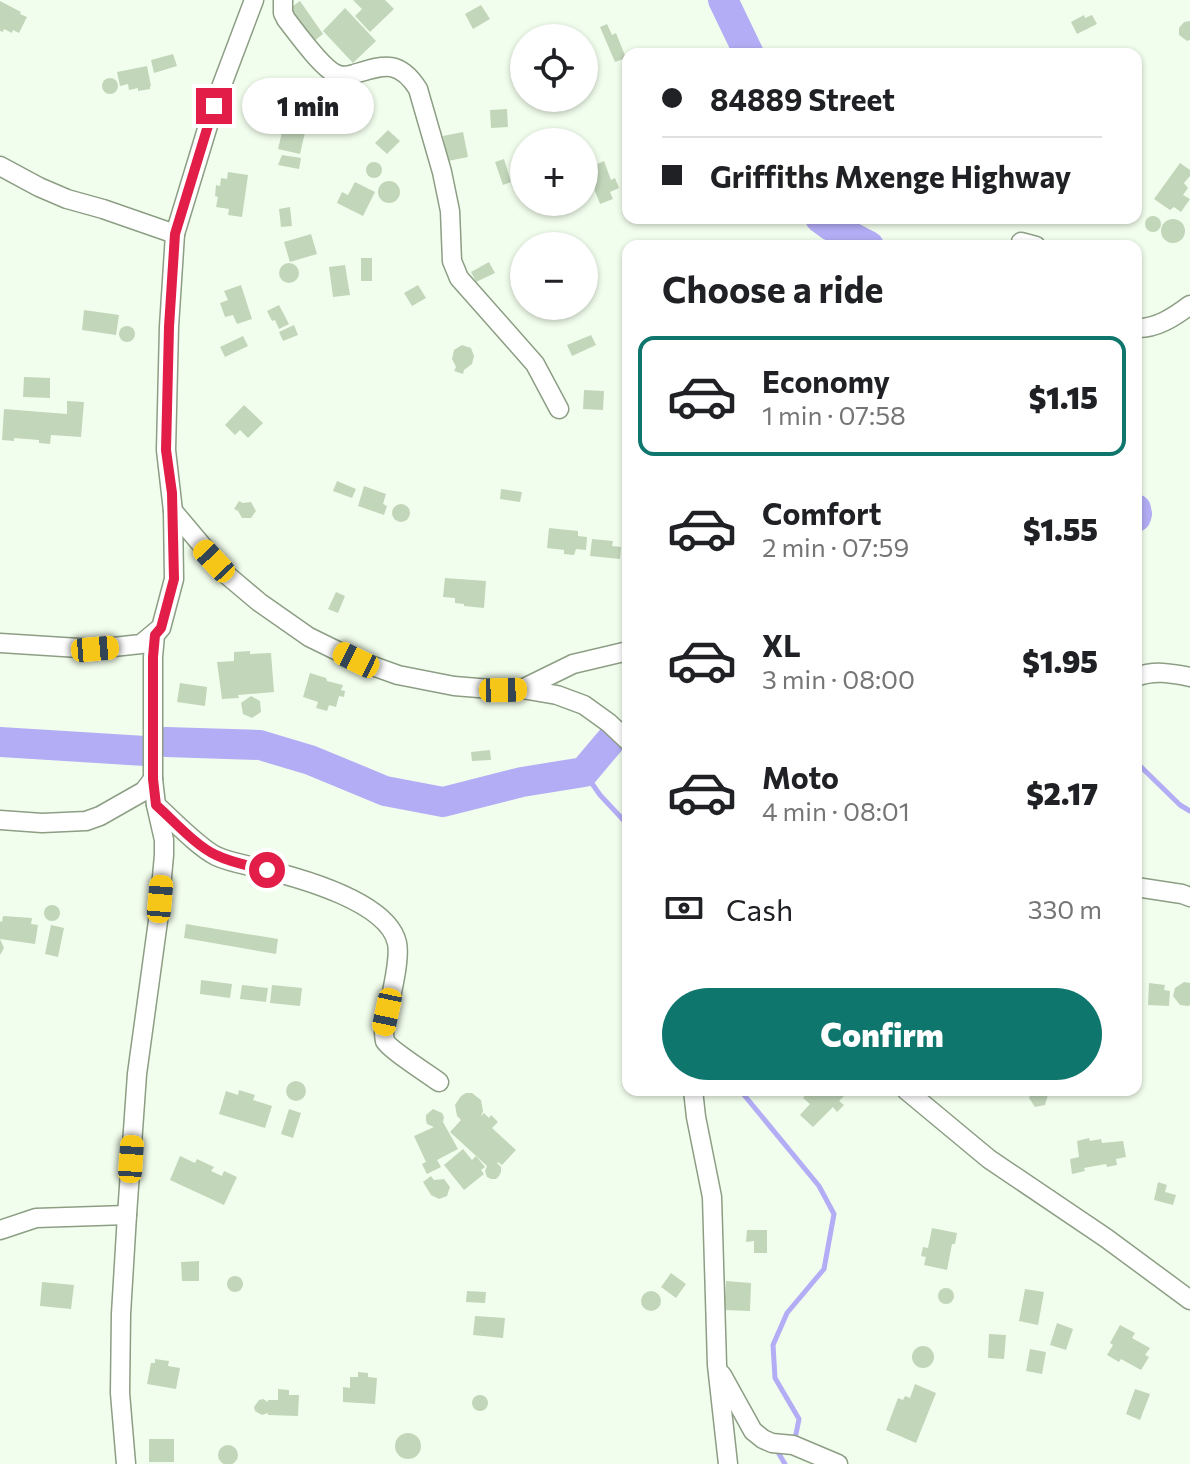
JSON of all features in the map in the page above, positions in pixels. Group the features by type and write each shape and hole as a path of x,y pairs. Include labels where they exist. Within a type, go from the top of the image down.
{"street":[{"path":"126,1464 120,1377 127,1215 137,1074 164,855 153,779 153,657 155,635 161,628 174,579 172,493 166,450 175,234 214,106 254,0"},
{"path":"283,0 286,19 337,75 345,77 386,66 403,70 411,78 418,89 442,172 450,211 454,269 535,364 559,409"},
{"path":"0,166 67,199 175,234"},
{"path":"1142,328 1155,326 1190,305"},
{"path":"173,511 227,575 309,637 356,660 398,675 454,686 522,689 557,695 584,705 622,735"},
{"path":"0,643 95,649 141,644 161,628"},
{"path":"522,689 573,664 622,652"},
{"path":"1142,675 1168,672 1190,677"},
{"path":"0,820 42,823 86,821 144,791 153,779"},
{"path":"156,805 215,855 310,882 356,901 385,921 397,944 398,957 384,1038 395,1052 439,1082"},
{"path":"1142,888 1190,897"},
{"path":"694,1096 712,1197 717,1365 728,1464"},
{"path":"913,1096 989,1159 1106,1238 1190,1300"},
{"path":"0,1230 36,1218 127,1215"},
{"path":"717,1365 753,1431 772,1443 793,1445 838,1464"}],"building":[{"path":"353,0 385,0 394,9 370,32 355,16 362,9"},
{"path":"0,1 27,17 19,33 4,29 0,31"},
{"path":"300,1 323,34 313,42 289,9"},
{"path":"481,5 490,19 473,29 465,14"},
{"path":"345,8 376,41 353,63 323,31"},
{"path":"1084,15 1085,18 1092,15 1097,24 1077,34 1071,22"},
{"path":"1190,21 1190,40 1187,41 1179,35 1179,28"},
{"path":"607,24 612,35 616,33 622,48 622,59 615,62 600,27"},
{"path":"173,54 177,66 154,73 151,60"},
{"path":"147,66 150,89 138,91 138,88 129,90 128,84 120,86 117,72"},
{"path":"107,78 113,78 118,86 116,92 107,94 102,89 102,83"},
{"path":"507,109 508,127 491,128 490,110"},
{"path":"279,122 306,128 300,154 278,149 282,132 277,131"},
{"path":"388,130 400,141 387,154 375,143"},
{"path":"463,132 468,157 448,161 443,136"},
{"path":"282,155 301,158 299,169 278,165"},
{"path":"504,159 510,182 503,185 495,162"},
{"path":"604,161 611,180 615,178 619,188 610,192 613,199 600,204 598,164"},
{"path":"371,162 377,162 382,170 380,176 371,178 366,173 366,167"},
{"path":"1180,163 1190,170 1190,176 1184,183 1188,188 1183,195 1190,199 1181,212 1174,207 1170,210 1154,199"},
{"path":"228,172 248,175 242,217 228,215 229,209 216,207 216,185 220,186 221,178 227,179"},
{"path":"389,181 397,184 400,192 397,200 389,203 381,200 378,192 381,184"},
{"path":"355,182 375,192 363,216 337,203 342,192 348,195"},
{"path":"290,207 292,226 281,227 279,209"},
{"path":"1150,216 1156,216 1161,224 1159,230 1150,232 1145,227 1145,221"},
{"path":"1173,219 1181,223 1185,231 1181,239 1173,243 1165,239 1161,231 1165,223"},
{"path":"311,234 317,254 290,262 284,242"},
{"path":"361,258 372,258 372,281 361,281"},
{"path":"489,262 495,273 476,282 471,272"},
{"path":"289,263 296,266 299,273 296,280 289,283 282,280 279,273 282,266"},
{"path":"345,265 350,295 333,297 329,267"},
{"path":"241,285 252,319 237,324 233,315 225,317 220,303 228,300 224,291"},
{"path":"418,285 426,298 412,306 404,293"},
{"path":"279,305 289,324 279,329 267,311"},
{"path":"84,310 119,315 116,335 82,330"},
{"path":"294,325 298,335 283,341 279,332"},
{"path":"127,326 133,328 133,340 127,342 121,340 119,334 121,328"},
{"path":"591,335 596,345 572,356 567,345"},
{"path":"243,336 248,346 225,357 220,347"},
{"path":"462,345 471,348 474,356 472,364 463,374 454,371 456,367 452,359 454,350"},
{"path":"24,377 50,378 50,398 23,397"},
{"path":"584,390 604,391 603,410 583,409"},
{"path":"67,401 84,402 81,437 51,435 50,444 39,443 39,440 2,440 4,409 67,414"},
{"path":"244,405 263,423 248,438 240,430 235,435 225,425"},
{"path":"337,481 356,489 352,498 333,491"},
{"path":"364,486 386,494 384,515 358,506"},
{"path":"501,489 522,492 520,502 500,499"},
{"path":"239,501 251,502 256,511 251,518 242,518 234,509"},
{"path":"401,504 410,513 401,522 392,513"},
{"path":"549,528 578,531 578,536 587,537 586,550 576,549 574,555 547,548"},
{"path":"592,539 613,541 612,546 621,547 620,559 590,556"},
{"path":"445,578 486,581 484,608 464,606 455,603 455,598 443,597"},
{"path":"336,592 345,596 338,613 328,609"},
{"path":"250,651 250,654 271,653 274,692 222,699 217,662 234,661 234,652"},
{"path":"310,673 343,685 341,690 345,691 344,697 339,696 336,707 329,705 327,711 316,708 318,702 303,697"},
{"path":"180,683 207,687 205,706 177,702"},
{"path":"251,696 260,701 261,712 252,718 243,714 241,703"},
{"path":"490,750 491,760 472,761 471,752"},
{"path":"49,905 55,905 60,913 58,919 49,921 44,916 44,910"},
{"path":"3,916 32,918 31,924 38,925 35,944 0,939"},
{"path":"186,924 278,939 276,954 184,938"},
{"path":"51,925 64,928 58,957 45,954"},
{"path":"201,980 232,984 230,998 200,994"},
{"path":"1184,982 1190,983 1188,1006 1180,1005 1173,996 1175,988"},
{"path":"1149,983 1165,985 1164,990 1170,991 1169,1006 1148,1005"},
{"path":"242,985 268,988 266,1002 240,999"},
{"path":"272,985 302,988 300,1006 270,1003"},
{"path":"292,1081 300,1081 306,1091 300,1101 292,1101 286,1095 286,1087"},
{"path":"239,1090 255,1095 253,1100 272,1106 265,1128 219,1114 226,1091 238,1095"},
{"path":"466,1093 472,1093 481,1100 481,1116 484,1113 489,1118 491,1115 498,1122 492,1128 516,1150 502,1165 497,1163 501,1172 496,1179 487,1177 487,1166 450,1132 461,1120 455,1105"},
{"path":"844,1096 839,1101 844,1105 837,1112 833,1107 813,1127 800,1115 810,1104 803,1098"},
{"path":"1048,1096 1045,1105 1035,1107 1029,1098"},
{"path":"289,1109 301,1113 293,1138 281,1134"},
{"path":"433,1109 442,1113 443,1122 458,1149 437,1160 441,1167 427,1174 422,1164 426,1162 414,1136 434,1127 426,1120 426,1115"},
{"path":"1089,1138 1090,1141 1101,1139 1102,1143 1123,1141 1126,1157 1116,1159 1117,1165 1084,1168 1085,1171 1072,1174 1070,1159 1079,1157 1077,1141"},
{"path":"463,1149 472,1160 476,1156 485,1167 481,1170 484,1174 464,1190 444,1165"},
{"path":"180,1156 214,1167 211,1171 222,1176 224,1171 237,1177 224,1205 170,1180"},
{"path":"431,1176 434,1180 444,1179 450,1187 447,1196 439,1199 431,1195 423,1182"},
{"path":"1158,1182 1167,1185 1165,1192 1176,1195 1173,1205 1154,1200"},
{"path":"932,1228 957,1233 947,1270 924,1265 926,1257 921,1256 923,1247 928,1248"},
{"path":"747,1230 767,1230 767,1253 754,1253 754,1241 746,1242"},
{"path":"199,1261 199,1281 182,1281 181,1262"},
{"path":"671,1273 686,1284 676,1298 661,1287"},
{"path":"232,1276 238,1276 243,1284 241,1290 232,1292 227,1287 227,1281"},
{"path":"726,1281 751,1283 750,1311 724,1310"},
{"path":"42,1282 74,1285 71,1309 40,1306"},
{"path":"943,1288 949,1288 954,1296 952,1302 943,1304 938,1299 938,1293"},
{"path":"1025,1289 1044,1292 1038,1325 1019,1321"},
{"path":"467,1291 486,1292 485,1303 466,1302"},
{"path":"651,1291 658,1294 661,1301 658,1308 651,1311 644,1308 641,1301 644,1294"},
{"path":"475,1316 505,1318 503,1338 473,1335"},
{"path":"1057,1323 1073,1329 1066,1350 1050,1345"},
{"path":"1120,1325 1135,1333 1132,1338 1150,1348 1145,1355 1149,1357 1141,1370 1107,1355"},
{"path":"989,1334 1006,1335 1004,1359 988,1358"},
{"path":"923,1346 931,1349 934,1357 931,1365 923,1368 915,1365 912,1357 915,1349"},
{"path":"1030,1349 1046,1352 1042,1374 1026,1371"},
{"path":"155,1359 169,1361 168,1366 180,1368 176,1389 147,1384 151,1363 155,1363"},
{"path":"358,1372 377,1378 375,1404 343,1402 343,1387 350,1388 350,1377 358,1377"},
{"path":"915,1384 936,1393 916,1443 886,1430 898,1398 910,1398"},
{"path":"278,1389 289,1390 289,1395 299,1395 298,1416 262,1415 255,1411 259,1400 278,1400"},
{"path":"1135,1389 1150,1394 1140,1420 1126,1414"},
{"path":"480,1395 486,1397 486,1409 480,1411 474,1409 472,1403 474,1397"},
{"path":"408,1433 417,1437 421,1446 417,1455 408,1459 399,1455 395,1446 399,1437"},
{"path":"149,1439 174,1439 174,1462 149,1462"},
{"path":"228,1445 235,1448 238,1455 235,1462 228,1465 221,1462 218,1455 221,1448"}],"waterway":[{"path":"723,0 746,48"},
{"path":"828,224 858,240"},
{"path":"166,742 260,745 310,760 385,791 443,802 522,782 584,772 611,740"},
{"path":"0,742 145,751"},
{"path":"1142,768 1190,811"},
{"path":"584,772 622,819"},
{"path":"745,1096 819,1186 834,1214 824,1269 787,1313 773,1345 775,1378 799,1419 795,1439"},
{"path":"779,1454 785,1464"}],"route":[{"path":"214,106 175,234 166,450 172,493 174,579 161,628 155,635 153,779 156,805 204,848 232,862 267,870"}]}
